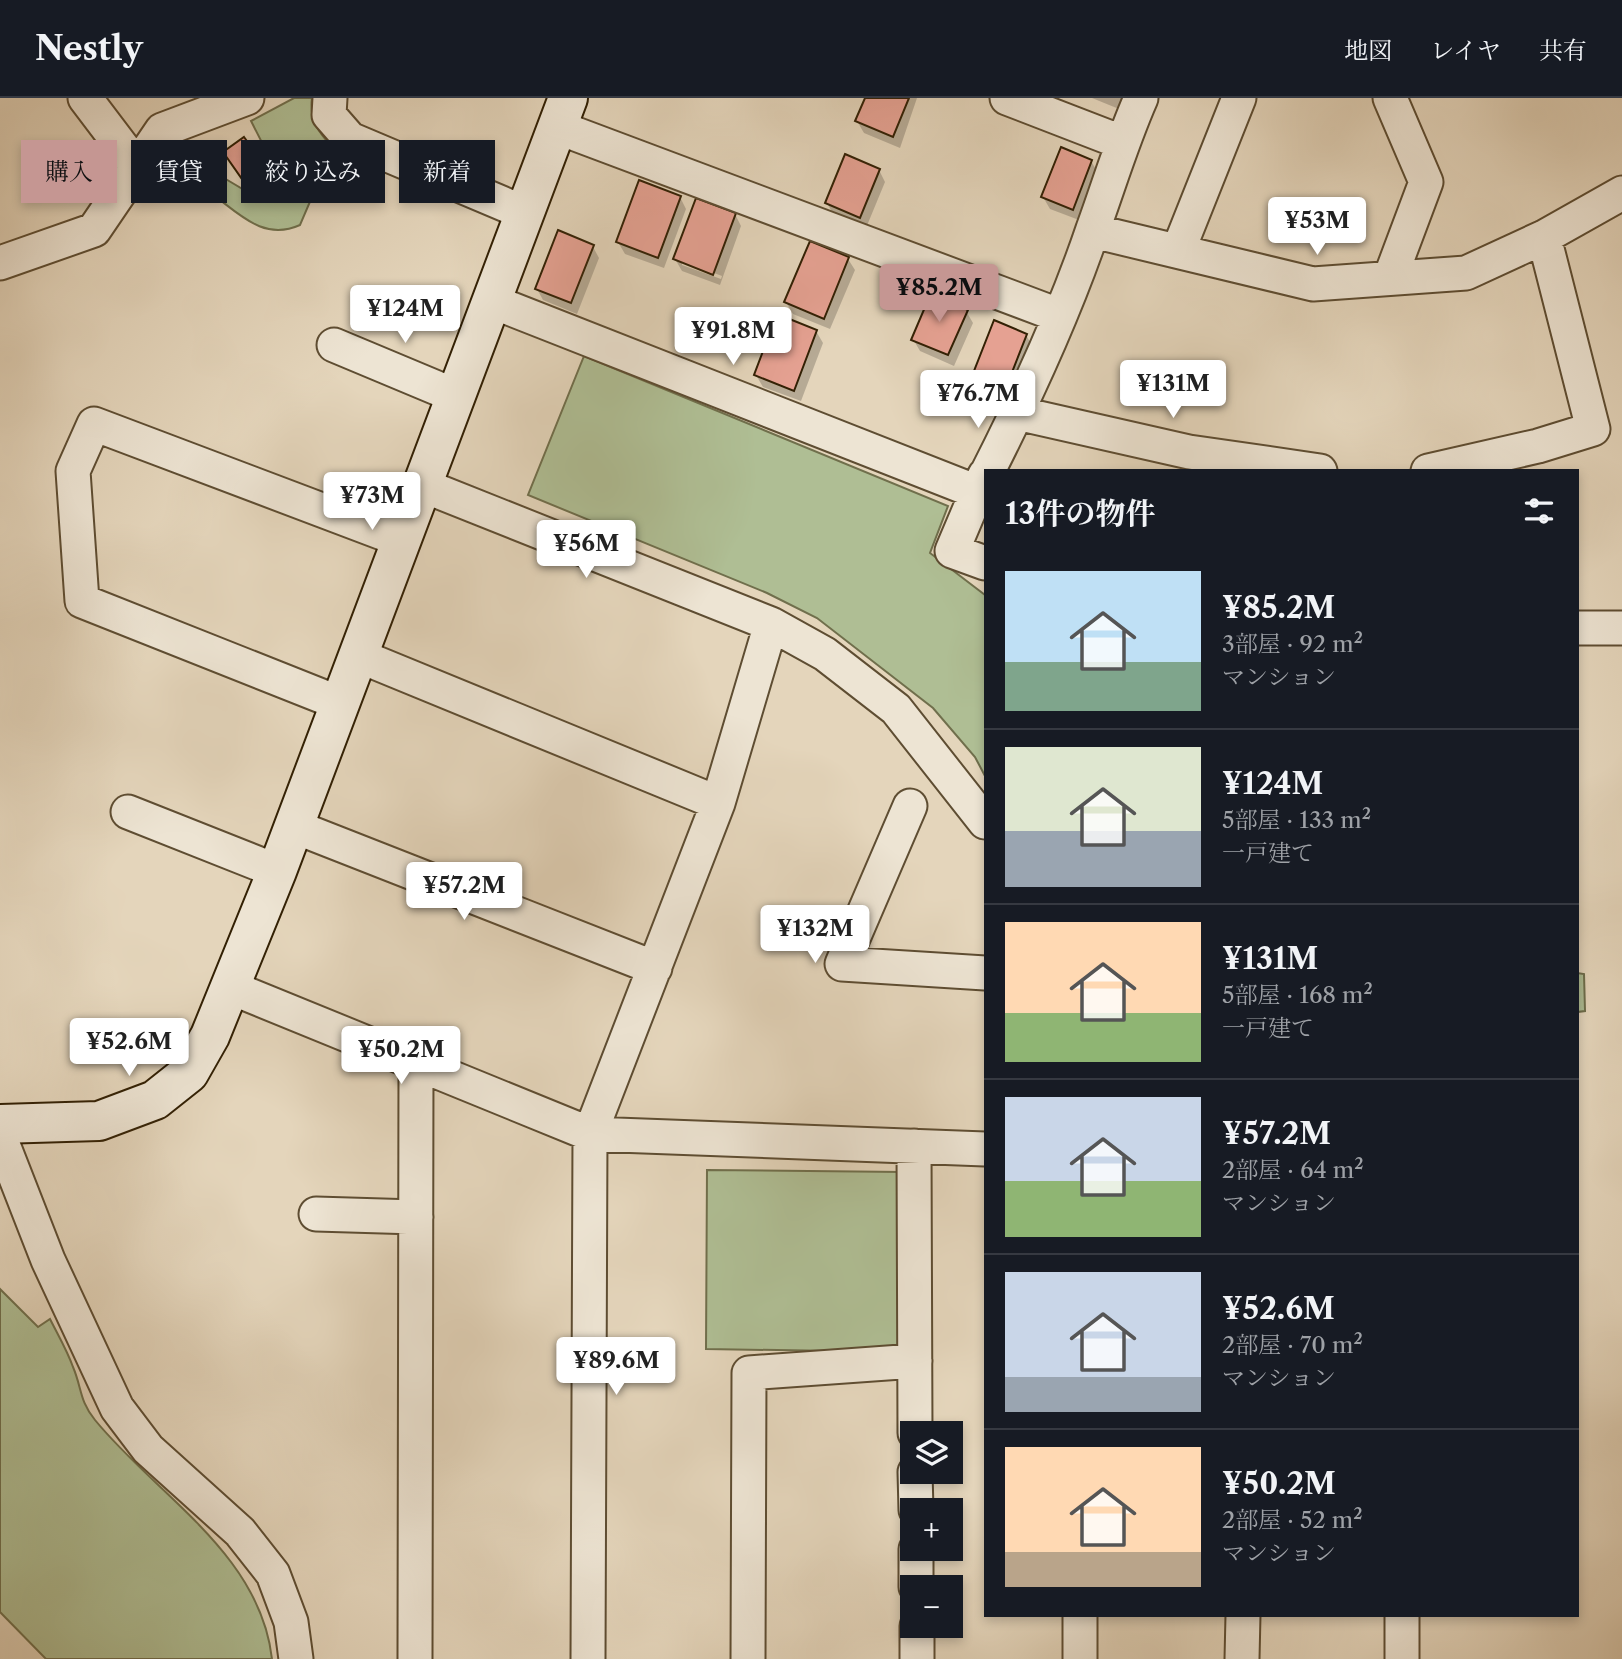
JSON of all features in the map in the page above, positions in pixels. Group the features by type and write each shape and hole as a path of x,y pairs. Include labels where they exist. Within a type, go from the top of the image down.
{"street":[{"path":"85,98 131,160"},
{"path":"156,140 162,130 247,98"},
{"path":"330,98 329,115 350,139 524,213"},
{"path":"1007,98 1121,142"},
{"path":"988,469 1017,413 1093,231 1121,142 1141,98"},
{"path":"1178,251 1239,98"},
{"path":"1390,98 1426,182 1390,278"},
{"path":"0,1124 99,1121 155,1100 189,1073 232,988 562,113 1058,314"},
{"path":"0,263 94,230 131,179"},
{"path":"1093,231 1313,284 1466,273 1544,237 1622,193"},
{"path":"1437,469 1538,446 1593,429 1544,237"},
{"path":"491,302 983,479 952,551 984,563"},
{"path":"334,345 456,396"},
{"path":"1017,413 1189,452 1306,469"},
{"path":"339,703 82,601 73,471 94,424 401,540"},
{"path":"422,485 771,624 825,654 896,709 984,821"},
{"path":"587,1659 590,1134 718,803 771,624"},
{"path":"1579,628 1622,628"},
{"path":"358,655 718,803"},
{"path":"910,806 842,964 984,973"},
{"path":"128,813 276,871"},
{"path":"293,826 655,968"},
{"path":"232,988 590,1134 984,1149"},
{"path":"415,1659 416,1063"},
{"path":"0,1137 48,1260 117,1408 148,1449 240,1532 273,1574 290,1622 296,1659"},
{"path":"914,1146 915,1421"},
{"path":"316,1214 416,1217"},
{"path":"748,1659 749,1373 915,1361"},
{"path":"1080,1617 1080,1659"},
{"path":"1242,1617 1242,1659"},
{"path":"1402,1617 1402,1659"},
{"path":"917,1638 917,1659"}],"green space":[{"path":"294,98 312,98 312,113 316,126 326,140 261,140 251,121"},
{"path":"227,180 241,188 241,203 309,203 300,225 274,230 251,222 224,203 227,203"},
{"path":"584,356 948,506 930,553 984,594 984,774 975,757 933,708 817,618 767,593 528,495"},
{"path":"1579,973 1584,974 1585,1011 1579,1012"},
{"path":"707,1170 902,1172 900,1352 706,1349"},
{"path":"0,1289 38,1327 50,1319 71,1361 86,1406 95,1420 202,1528 227,1557 248,1588 263,1621 272,1659 46,1659 0,1612"}],"building":[{"path":"865,98 909,98 893,137 855,121"},
{"path":"244,137 246,140 241,140 241,178 227,158 227,149"},
{"path":"1061,147 1092,160 1073,210 1041,197"},
{"path":"845,154 880,169 860,218 825,203"},
{"path":"639,180 681,196 658,258 616,242"},
{"path":"696,198 736,213 713,275 673,259"},
{"path":"558,230 594,245 571,303 535,289"},
{"path":"810,241 849,257 824,319 784,302"},
{"path":"931,293 968,310 948,355 911,340"},
{"path":"777,314 817,330 794,391 754,375"},
{"path":"994,320 1027,334 1007,385 974,371"}]}
